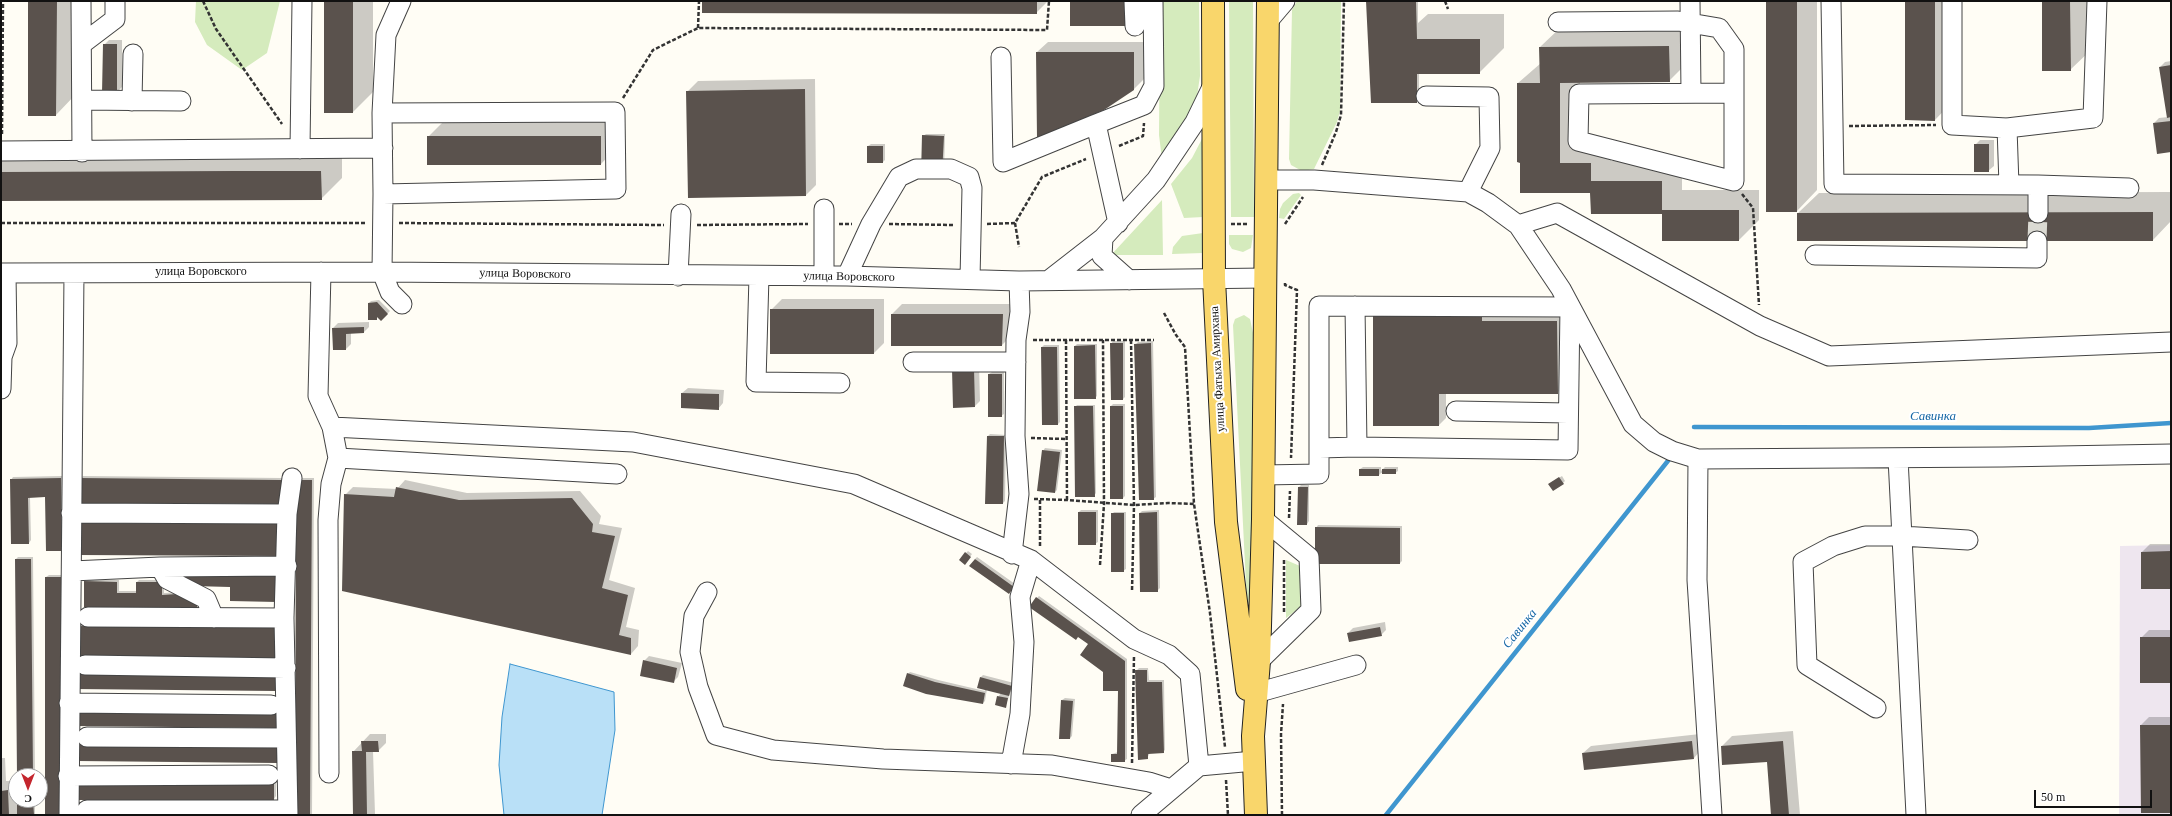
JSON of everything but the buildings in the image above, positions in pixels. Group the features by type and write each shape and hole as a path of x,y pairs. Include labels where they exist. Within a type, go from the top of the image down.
{"main road":[{"name":"улица Фатыха Амирхана","path":"1213,1 1214,279 1226,522 1253,736 1256,815"},
{"name":"улица Фатыха Амирхана","path":"1253,736 1259,661 1263,475 1276,278 1266,180 1268,11"}],"street":[{"path":"81,1 82,152"},
{"path":"82,44 115,19 115,1"},
{"path":"300,149 302,1"},
{"path":"401,1 386,35 382,113 382,272 390,292 402,304"},
{"path":"1134,1 1134,26"},
{"path":"1001,57 1003,162 1144,105 1154,86 1153,1"},
{"path":"1268,11 1285,1"},
{"path":"1690,1 1691,93"},
{"path":"1831,1 1835,126 1834,184 2038,185 2129,188"},
{"path":"1952,1 1952,125 2007,128 2093,118 2097,1"},
{"path":"1558,22 1678,21 1719,28 1734,49 1734,93 1734,181 1578,141 1579,94 1734,93"},
{"path":"132,101 133,54"},
{"path":"1049,280 1103,238 1156,180 1195,122 1214,84"},
{"path":"1426,96 1489,97 1490,148 1468,192"},
{"path":"82,100 181,101"},
{"path":"382,113 615,112 616,189 383,194"},
{"path":"1096,124 1118,223"},
{"path":"2007,128 2010,185"},
{"path":"2,152 383,148"},
{"path":"847,276 871,224 899,177 916,169 951,169 969,176 972,188 970,279"},
{"path":"1266,180 1314,180 1468,192 1488,203 1518,225 1561,289 1633,424 1654,442 1672,451 1698,459 2171,454"},
{"path":"2038,185 2038,213"},
{"path":"1518,225 1557,213 1760,326 1829,356 2171,342"},
{"path":"824,216 824,276"},
{"path":"678,276 680,219"},
{"path":"1103,238 1102,256 1129,280"},
{"path":"1815,255 2037,258 2038,241"},
{"path":"321,272 318,396 332,427 338,458 330,484 328,520 329,773"},
{"name":"улица Воровского","path":"4,273 382,272 678,276 847,276 1019,281 1276,278"},
{"path":"1,389 2,362 7,343 4,273"},
{"path":"69,815 68,776 72,571 71,513 74,273"},
{"path":"759,276 756,382 840,383"},
{"path":"1012,554 1019,494 1015,436 1016,340 1020,312 1019,281"},
{"path":"1263,475 1319,474 1320,306 1570,307"},
{"path":"1355,306 1357,447"},
{"path":"1319,448 1357,447 1568,450 1570,307"},
{"path":"913,362 1016,362"},
{"path":"1456,411 1568,413"},
{"path":"332,427 633,442 854,484 1012,554 1036,563 1134,639 1169,655 1190,674 1199,766"},
{"path":"338,458 617,474"},
{"path":"1898,458 1916,815"},
{"path":"1698,459 1696,580 1712,815"},
{"path":"87,810 288,812 284,618 287,566 287,514 292,478"},
{"path":"71,513 287,514"},
{"path":"1259,661 1312,610 1309,557 1262,519"},
{"path":"1876,708 1808,666 1803,562 1833,546 1865,536 1902,536 1968,540"},
{"path":"1011,764 1020,714 1024,642 1020,597 1036,563"},
{"path":"72,571 160,567 287,566"},
{"path":"160,567 167,579 206,599 214,618"},
{"path":"707,592 694,616 690,652 698,687 716,735 773,750 883,759 1052,765 1130,780 1149,782 1171,789"},
{"path":"88,617 284,618"},
{"path":"85,665 286,668"},
{"path":"1256,693 1356,665"},
{"path":"69,703 271,704"},
{"path":"87,737 286,738"},
{"path":"1141,815 1199,766 1254,761"},
{"path":"68,776 269,775"}],"path":[{"path":"2,1 2,152"},
{"path":"203,1 216,29 300,149"},
{"path":"698,28 699,1"},
{"path":"615,112 653,50 698,28 1047,30 1049,1"},
{"path":"1285,231 1284,224 1314,180 1336,132 1341,115 1344,1"},
{"path":"1445,1 1448,9"},
{"path":"1019,247 1015,223 1042,177 1143,136 1144,105"},
{"path":"1835,126 1952,125"},
{"path":"1734,181 1753,208 1760,326"},
{"path":"1,223 383,223 824,216 871,224 971,225 1015,223"},
{"path":"1230,224 1253,224"},
{"path":"1276,278 1285,285 1297,290 1291,460"},
{"path":"1164,312 1176,335 1185,347 1194,504 1210,613 1224,735 1228,815"},
{"path":"1016,340 1154,340"},
{"path":"1066,340 1067,500"},
{"path":"1100,565 1104,504 1103,340"},
{"path":"1131,340 1134,506 1132,591"},
{"path":"1015,436 1066,438"},
{"path":"1289,521 1290,485"},
{"path":"1019,494 1040,500 1067,500 1134,506 1168,503 1194,504"},
{"path":"1036,563 1040,500"},
{"path":"1284,559 1284,617"},
{"path":"1130,780 1132,761 1134,639"},
{"path":"1282,815 1281,734 1284,684"}],"shaded area":[{"path":"2171,545 2171,815 2119,815 2120,546"}],"green space":[{"path":"196,1 280,1 267,53 242,70 207,45 195,22"},
{"path":"1160,1 1199,1 1200,76 1196,103 1162,159 1159,135"},
{"path":"1229,1 1253,1 1254,217 1231,217"},
{"path":"1297,1 1341,1 1340,111 1337,122 1314,169 1302,171 1291,165 1289,159 1292,10"},
{"path":"1203,137 1203,217 1184,218 1171,184 1192,158"},
{"path":"1299,193 1301,195 1284,219 1279,218 1280,209 1283,203 1293,194"},
{"path":"1162,200 1163,255 1111,255"},
{"path":"1203,233 1203,253 1172,254 1173,247 1182,236"},
{"path":"1229,235 1253,235 1251,248 1243,252 1232,249 1229,244"},
{"path":"1244,315 1250,319 1253,333 1252,602 1247,604 1233,325 1235,319"},
{"path":"1286,560 1300,566 1303,605 1286,618"}],"water":[{"path":"510,664 614,692 615,730 602,815 504,815 499,765 502,717"}],"waterway":[{"name":"Савинка","path":"1694,427 2089,428 2171,423"},
{"name":"Савинка","path":"1386,815 1671,457"}],"tunnel":[{"path":"2037,241 2038,213"}]}
